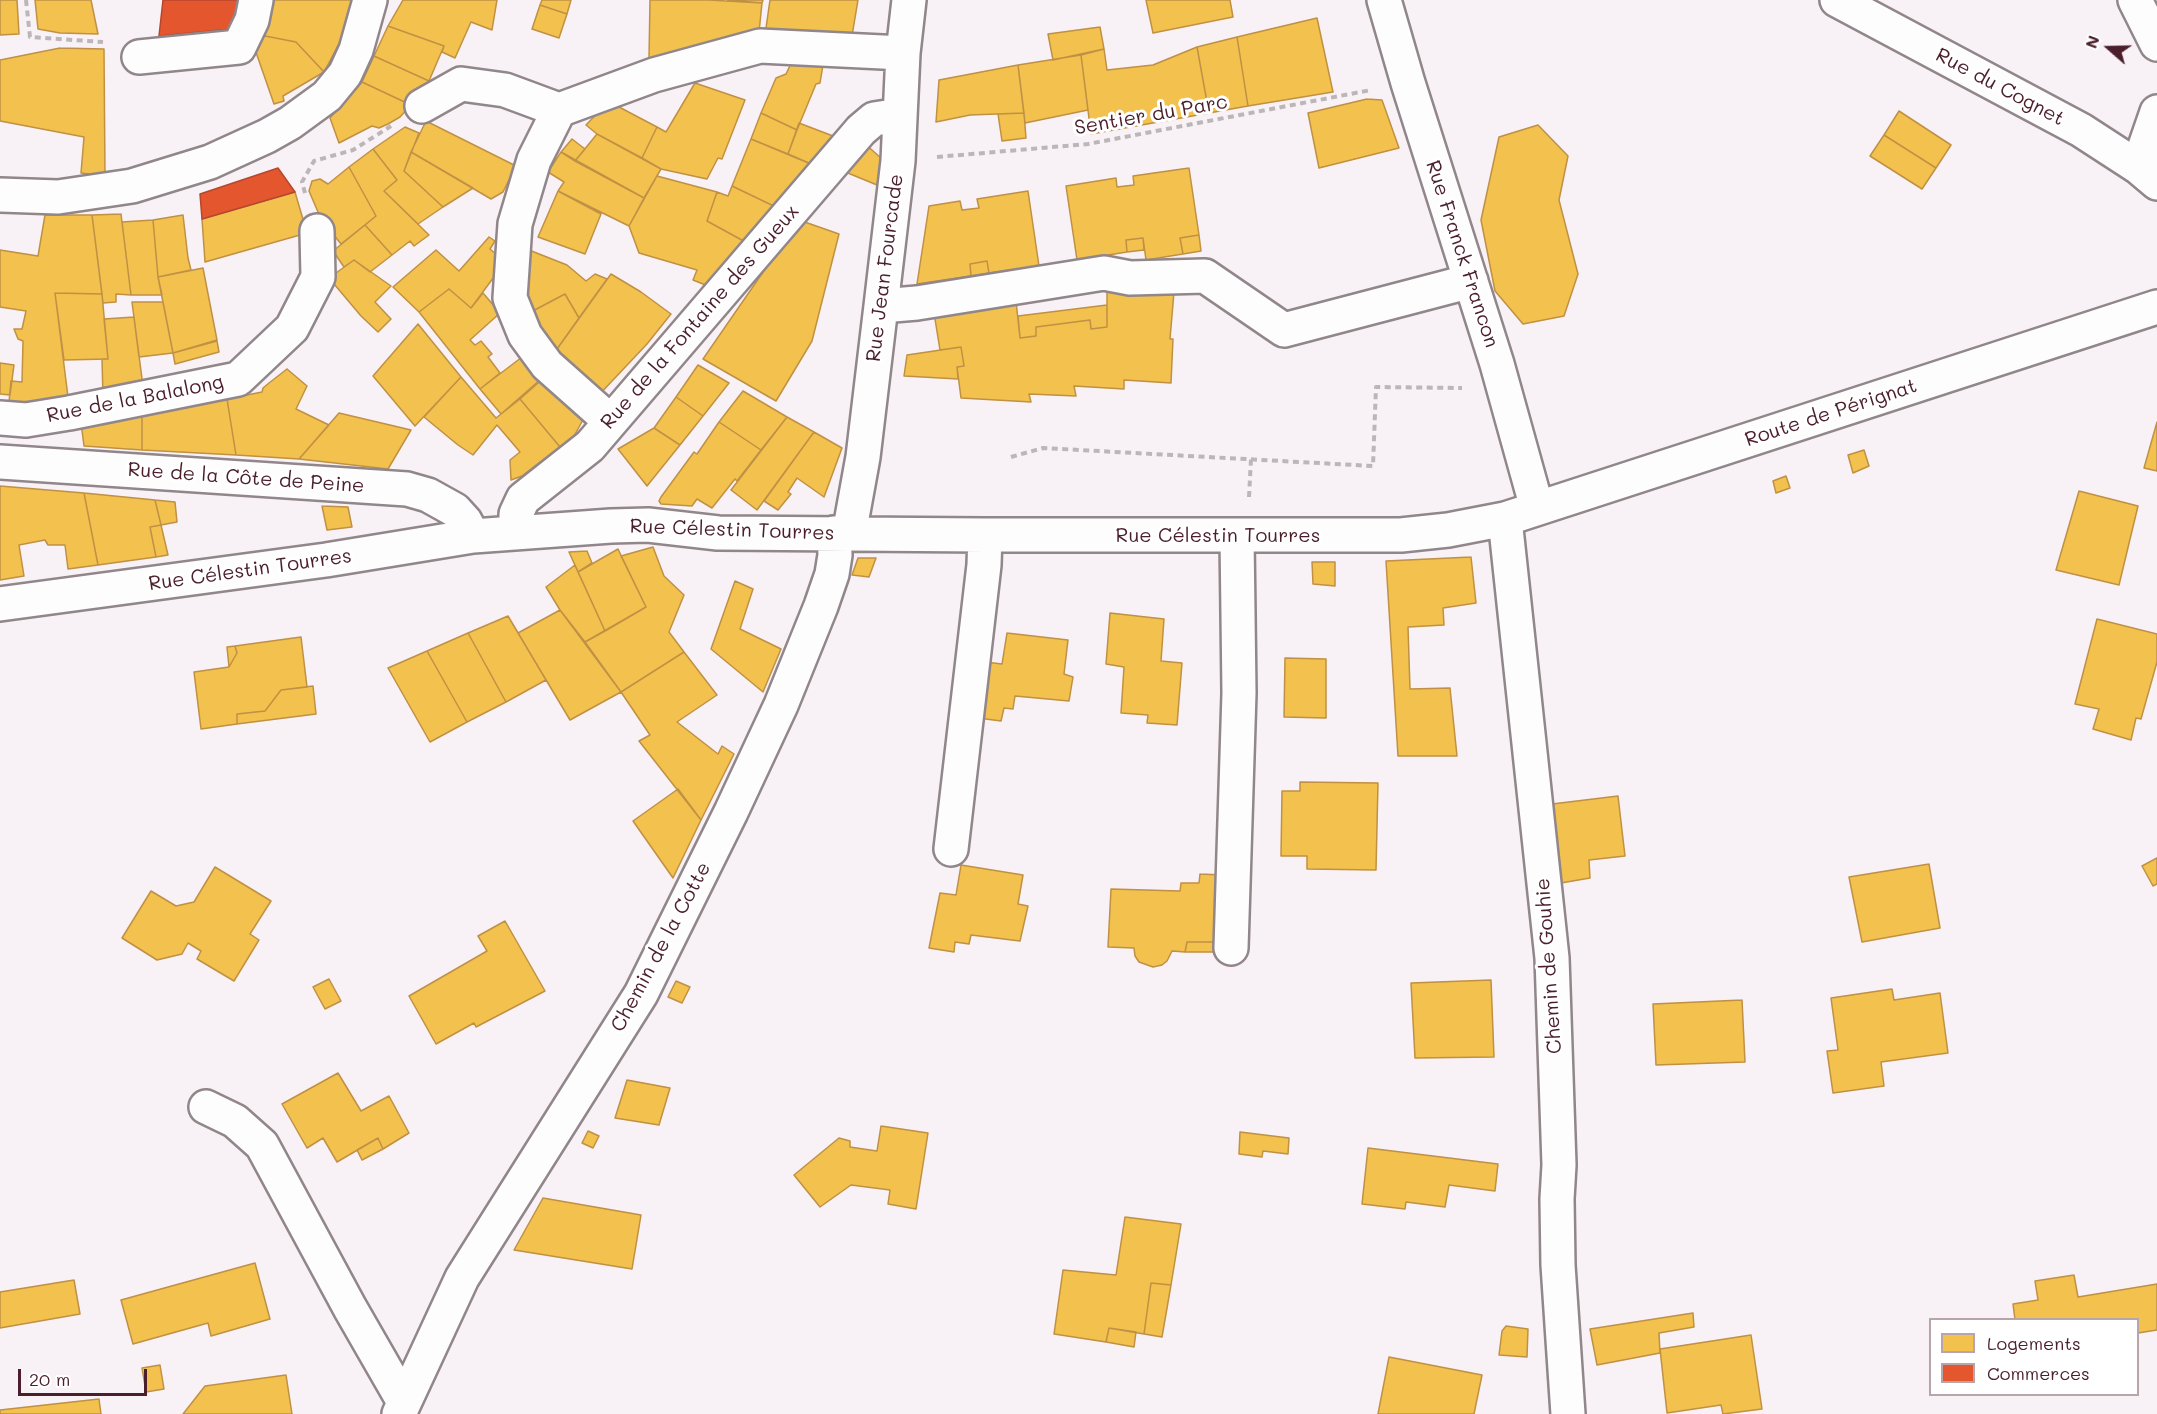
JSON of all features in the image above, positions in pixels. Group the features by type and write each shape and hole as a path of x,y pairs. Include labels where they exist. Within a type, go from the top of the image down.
{"street":[{"path":"139,57 238,47 252,20 256,0"},
{"path":"0,195 58,197 132,186 210,162 267,136 290,123 327,96 339,81 356,50 370,0"},
{"name":"Rue Jean Fourcade","path":"842,534 862,457 882,306 898,161 903,53 909,0"},
{"name":"Rue Franck Francon","path":"1384,0 1502,382 1537,508"},
{"name":"Rue du Cognet","path":"1837,0 2081,130 2148,175"},
{"path":"2135,0 2157,44"},
{"path":"422,106 461,84 505,90 559,110 654,75 760,46 903,53"},
{"path":"559,110 534,160 516,224 510,298 525,335 547,364 610,421"},
{"path":"2148,175 2157,112"},
{"name":"Rue de la Fontaine des Gueux","path":"516,533 516,514 523,499 532,489 590,446 861,130 874,119 900,115"},
{"name":"Rue de la Balalong","path":"0,418 26,420 69,413 238,379 292,328 318,277 317,231"},
{"path":"882,306 917,303 1104,273 1130,278 1205,276 1284,330 1471,281"},
{"name":"Route de Pérignat","path":"1505,519 2157,307"},
{"name":"Rue de la Côte de Peine","path":"0,462 407,489 428,495 455,510 465,521 473,536"},
{"name":"Rue Célestin Tourres","path":"0,604 326,560 473,536 648,525 718,533 1401,535 1448,530 1505,519"},
{"name":"Chemin de Gouhie","path":"1505,519 1552,958 1559,1165 1558,1265 1568,1414"},
{"name":"Chemin de la Cotte","path":"402,1408 462,1278 641,994 726,823 781,705 821,606 842,534"},
{"path":"951,849 984,565 985,535"},
{"path":"1231,948 1239,693 1237,536"},
{"name":"Chemin de la Cotte","path":"206,1107 235,1121 262,1145 402,1408"}],"path":[{"path":"26,0 30,37 110,42"},
{"name":"Sentier du Parc","path":"898,161 1088,144 1408,83"},
{"path":"314,161 353,150 422,106"},
{"path":"1011,457 1043,448 1373,466 1376,387 1457,389 1502,382"}],"building: Logements":[{"path":"0,0 17,0 19,34 0,35"},
{"path":"35,0 91,0 98,34 60,33 38,29"},
{"path":"271,0 353,0 340,42 324,72 296,42 265,36"},
{"path":"403,0 497,0 492,30 471,22 455,58 442,52 444,46 388,26"},
{"path":"542,0 571,0 567,14 540,5"},
{"path":"650,0 762,3 758,42 649,58"},
{"path":"728,0 763,0 762,3"},
{"path":"770,0 858,0 852,36 765,35"},
{"path":"1146,0 1230,0 1233,17 1153,33"},
{"path":"540,5 567,14 559,38 532,29"},
{"path":"1317,18 1333,92 1248,106 1237,37"},
{"path":"388,26 444,46 429,81 374,56"},
{"path":"1100,27 1104,49 1053,60 1048,34"},
{"path":"265,36 296,42 324,72 283,96 284,101 274,104 251,38"},
{"path":"1237,37 1248,106 1209,113 1197,47"},
{"path":"1197,47 1209,113 1091,134 1081,55 1104,49 1107,70 1153,65"},
{"path":"60,48 104,49 105,176 81,173 84,137 0,121 0,60"},
{"path":"795,55 824,59 820,83 816,84 797,130 761,113 776,78 786,74"},
{"path":"1081,55 1088,110 1025,123 1018,65"},
{"path":"374,56 429,81 411,105 362,82"},
{"path":"1018,65 1024,113 970,115 936,122 939,80"},
{"path":"362,82 411,105 400,117 388,124 379,128 372,126 339,143 330,118"},
{"path":"695,83 745,100 722,159 718,158 707,179 661,169 642,158 657,127 666,132"},
{"path":"1367,99 1382,100 1399,148 1319,168 1308,113"},
{"path":"610,100 657,127 642,158 597,134 586,125"},
{"path":"1899,111 1951,145 1936,168 1884,135"},
{"path":"761,113 797,130 788,154 751,139"},
{"path":"1024,113 1026,138 1002,141 998,114"},
{"path":"426,121 516,166 503,192 491,199 411,152"},
{"path":"799,123 833,136 818,167 788,154"},
{"path":"1538,125 1568,156 1559,200 1578,274 1564,316 1523,324 1495,291 1481,220 1499,137"},
{"path":"405,127 419,133 404,171 443,207 418,224 384,191 397,180 373,149"},
{"path":"597,134 661,169 644,198 575,161"},
{"path":"1884,135 1936,168 1922,189 1870,156"},
{"path":"572,139 585,149 575,161 561,152"},
{"path":"751,139 818,167 782,210 732,186"},
{"path":"864,143 881,158 877,185 843,171"},
{"path":"373,149 397,180 384,191 429,235 414,246 410,241 392,255 365,225 376,216 349,167"},
{"path":"411,152 473,188 443,207 404,171"},
{"path":"561,152 644,198 629,226 558,191 564,182 548,172"},
{"path":"349,167 376,216 341,244 321,219 309,191 312,181 320,179 328,184"},
{"path":"1189,168 1199,235 1180,238 1183,254 1146,260 1143,238 1126,240 1127,252 1077,260 1066,186 1116,178 1117,187 1134,185 1133,176"},
{"path":"657,176 717,192 707,221 749,244 708,286 693,280 697,270 639,253 629,226"},
{"path":"732,186 782,210 749,244 707,221 717,192 728,196"},
{"path":"558,191 601,214 585,254 538,237"},
{"path":"1028,191 1039,266 989,273 987,261 970,264 971,276 917,284 929,206 960,201 962,210 979,208 977,199"},
{"path":"295,192 307,233 205,262 202,219"},
{"path":"121,214 131,295 116,294 116,302 103,303 92,215"},
{"path":"45,215 92,215 102,294 55,293 68,397 22,405 9,402 11,381 22,382 23,341 18,339 14,329 22,329 26,311 0,307 0,250 38,256"},
{"path":"183,215 191,270 158,277 153,220"},
{"path":"153,220 158,277 162,295 131,295 122,222"},
{"path":"799,220 839,234 812,341 776,401 703,359"},
{"path":"365,225 392,255 370,272 354,260 344,267 333,251"},
{"path":"1199,235 1201,251 1183,254 1180,238"},
{"path":"489,237 495,241 490,249 505,262 471,308 449,289 419,312 393,287 436,250 459,271"},
{"path":"1143,238 1144,250 1127,252 1126,240"},
{"path":"529,250 567,265 586,281 595,274 607,279 579,318 565,294 529,313 518,292"},
{"path":"354,260 391,286 375,302 391,319 378,332 361,316 329,278"},
{"path":"987,261 989,273 971,276 970,264"},
{"path":"203,268 217,340 173,353 158,277"},
{"path":"611,274 671,314 647,344 597,397 552,356"},
{"path":"449,289 471,308 483,293 500,313 470,340 475,345 481,341 492,354 488,357 500,373 480,389 419,312"},
{"path":"1107,291 1174,292 1170,339 1173,339 1171,383 1124,380 1124,389 1074,386 1076,396 1029,394 1031,402 961,398 957,367 964,366 961,347 940,350 934,313 1016,301 1020,338 1036,336 1036,327 1090,320 1091,329 1107,327"},
{"path":"55,293 102,294 108,359 64,360"},
{"path":"565,294 579,318 552,356 529,313"},
{"path":"132,302 163,302 173,353 139,357"},
{"path":"1107,305 1107,327 1091,329 1090,320 1036,327 1036,336 1020,338 1018,316"},
{"path":"134,317 144,394 103,398 102,359 108,359 104,319"},
{"path":"418,324 461,377 415,426 373,376"},
{"path":"217,341 219,352 175,364 173,353"},
{"path":"961,347 964,366 957,367 958,379 904,376 907,355"},
{"path":"526,354 541,379 501,414 480,389"},
{"path":"0,363 14,365 10,395 0,394"},
{"path":"698,365 729,383 703,416 676,397"},
{"path":"287,369 307,386 296,409 329,425 299,459 236,455 227,399 262,392 263,388"},
{"path":"547,375 584,418 573,438 560,447 520,399"},
{"path":"461,377 496,418 520,399 560,447 522,476 511,480 510,460 520,452 497,425 473,455 458,445 424,417"},
{"path":"743,391 787,417 761,450 719,422"},
{"path":"676,397 703,416 680,445 654,428"},
{"path":"227,399 236,455 142,450 142,412"},
{"path":"142,412 142,450 84,446 81,423"},
{"path":"339,413 411,430 388,469 299,459"},
{"path":"787,417 814,432 757,510 731,490"},
{"path":"719,422 761,450 712,508 697,499 692,506 661,504 659,501 661,497 694,452 697,454"},
{"path":"2157,422 2157,471 2144,468"},
{"path":"654,428 680,445 647,486 618,449"},
{"path":"814,432 842,448 824,497 797,478 788,492 791,494 778,510 764,501"},
{"path":"1864,450 1869,466 1853,473 1848,455"},
{"path":"1786,476 1790,488 1776,493 1773,481"},
{"path":"0,486 84,493 98,565 68,569 65,545 48,545 45,540 19,545 24,576 0,580"},
{"path":"2079,491 2138,506 2119,585 2056,570"},
{"path":"84,493 155,500 161,525 150,527 156,557 98,565"},
{"path":"155,500 175,502 177,522 161,525"},
{"path":"322,506 348,507 352,527 327,530"},
{"path":"161,525 168,555 156,557 150,527"},
{"path":"653,547 664,576 684,595 669,632 684,652 621,692 585,642 646,607 621,556"},
{"path":"618,549 646,607 605,631 578,572"},
{"path":"587,551 592,563 578,572 569,552"},
{"path":"1471,557 1476,603 1443,608 1444,625 1408,627 1410,689 1450,688 1457,756 1398,756 1386,561"},
{"path":"858,558 876,558 869,577 852,575"},
{"path":"1312,562 1335,562 1335,586 1313,584"},
{"path":"575,565 605,631 585,642 560,610 546,587"},
{"path":"735,581 753,589 740,629 781,649 763,692 711,649"},
{"path":"560,610 621,692 570,720 518,633"},
{"path":"1110,613 1164,619 1161,661 1182,663 1177,725 1147,723 1148,715 1121,713 1124,667 1106,664"},
{"path":"508,616 546,680 506,702 468,633"},
{"path":"2097,619 2157,634 2157,662 2141,719 2136,718 2131,740 2093,729 2099,709 2075,704"},
{"path":"468,633 506,702 467,722 427,651"},
{"path":"1007,633 1068,640 1064,674 1073,677 1069,701 1015,696 1013,709 1004,708 1001,721 978,718 985,662 1002,664"},
{"path":"301,637 307,687 281,690 265,711 237,714 237,724 201,729 194,672 229,667 237,653 235,646"},
{"path":"235,646 237,653 229,667 227,647"},
{"path":"427,651 467,722 430,742 388,668"},
{"path":"684,652 717,695 677,722 718,754 722,746 734,754 701,820 639,741 650,735 621,692"},
{"path":"1285,658 1326,659 1326,718 1284,717"},
{"path":"313,686 316,714 237,724 237,714 265,711 281,690"},
{"path":"1300,782 1378,783 1376,870 1307,869 1307,856 1281,856 1282,791 1300,791"},
{"path":"678,789 701,820 673,878 633,821"},
{"path":"1618,796 1625,856 1589,860 1590,878 1561,883 1552,804"},
{"path":"2157,858 2157,884 2153,886 2142,866"},
{"path":"1929,864 1940,928 1862,942 1849,877"},
{"path":"961,865 1023,875 1018,904 1028,906 1020,941 971,935 969,944 955,942 954,952 929,948 940,893 956,895"},
{"path":"215,867 271,901 250,934 259,940 234,981 197,959 201,951 188,943 182,954 157,960 122,938 151,891 176,906 194,902"},
{"path":"1200,874 1223,875 1216,942 1187,942 1185,952 1172,951 1167,961 1153,967 1139,962 1134,948 1108,947 1111,889 1180,891 1181,883 1199,883"},
{"path":"505,921 545,991 476,1027 474,1023 436,1044 409,996 487,951 478,936"},
{"path":"1187,942 1223,942 1222,952 1185,952"},
{"path":"329,979 341,1001 325,1009 313,987"},
{"path":"1491,980 1494,1057 1415,1058 1411,983"},
{"path":"676,981 690,987 682,1003 668,997"},
{"path":"1892,989 1894,1000 1940,993 1948,1053 1881,1062 1884,1086 1833,1093 1827,1051 1838,1050 1831,998"},
{"path":"1742,1000 1745,1062 1656,1065 1653,1004"},
{"path":"338,1073 361,1111 389,1096 409,1133 383,1149 378,1138 337,1162 323,1138 307,1148 282,1104"},
{"path":"627,1080 670,1088 659,1125 615,1118"},
{"path":"881,1126 928,1133 916,1209 888,1204 890,1190 851,1185 820,1207 794,1175 839,1138 850,1141 850,1147 877,1151"},
{"path":"588,1131 599,1136 593,1148 582,1143"},
{"path":"1240,1132 1289,1138 1288,1154 1263,1151 1262,1157 1239,1154"},
{"path":"378,1138 383,1149 362,1160 357,1150"},
{"path":"1368,1148 1498,1164 1495,1191 1449,1185 1445,1207 1406,1202 1405,1209 1362,1204"},
{"path":"543,1198 641,1215 632,1269 514,1250"},
{"path":"1125,1217 1181,1224 1171,1285 1151,1283 1144,1334 1109,1328 1106,1342 1054,1334 1063,1270 1116,1275"},
{"path":"255,1263 270,1319 211,1336 208,1323 133,1344 121,1300"},
{"path":"2074,1275 2078,1297 2157,1284 2157,1330 2139,1333 2139,1318 2015,1318 2013,1304 2038,1300 2035,1281"},
{"path":"74,1280 80,1314 0,1328 0,1292"},
{"path":"1151,1283 1171,1285 1162,1337 1144,1334"},
{"path":"1693,1313 1694,1327 1659,1333 1660,1353 1597,1365 1590,1329"},
{"path":"1506,1326 1528,1329 1527,1357 1499,1355 1502,1331"},
{"path":"1109,1328 1136,1332 1134,1347 1106,1342"},
{"path":"1751,1335 1762,1409 1723,1414 1721,1405 1667,1413 1660,1349"},
{"path":"1389,1357 1482,1375 1474,1414 1378,1414"},
{"path":"160,1365 164,1389 146,1392 142,1368"},
{"path":"286,1375 292,1414 183,1414 205,1386"},
{"path":"99,1399 101,1414 0,1414 0,1410"}],"building: Commerces":[{"path":"163,0 244,0 231,29 159,36"},
{"path":"278,168 295,192 202,219 200,194"}]}
